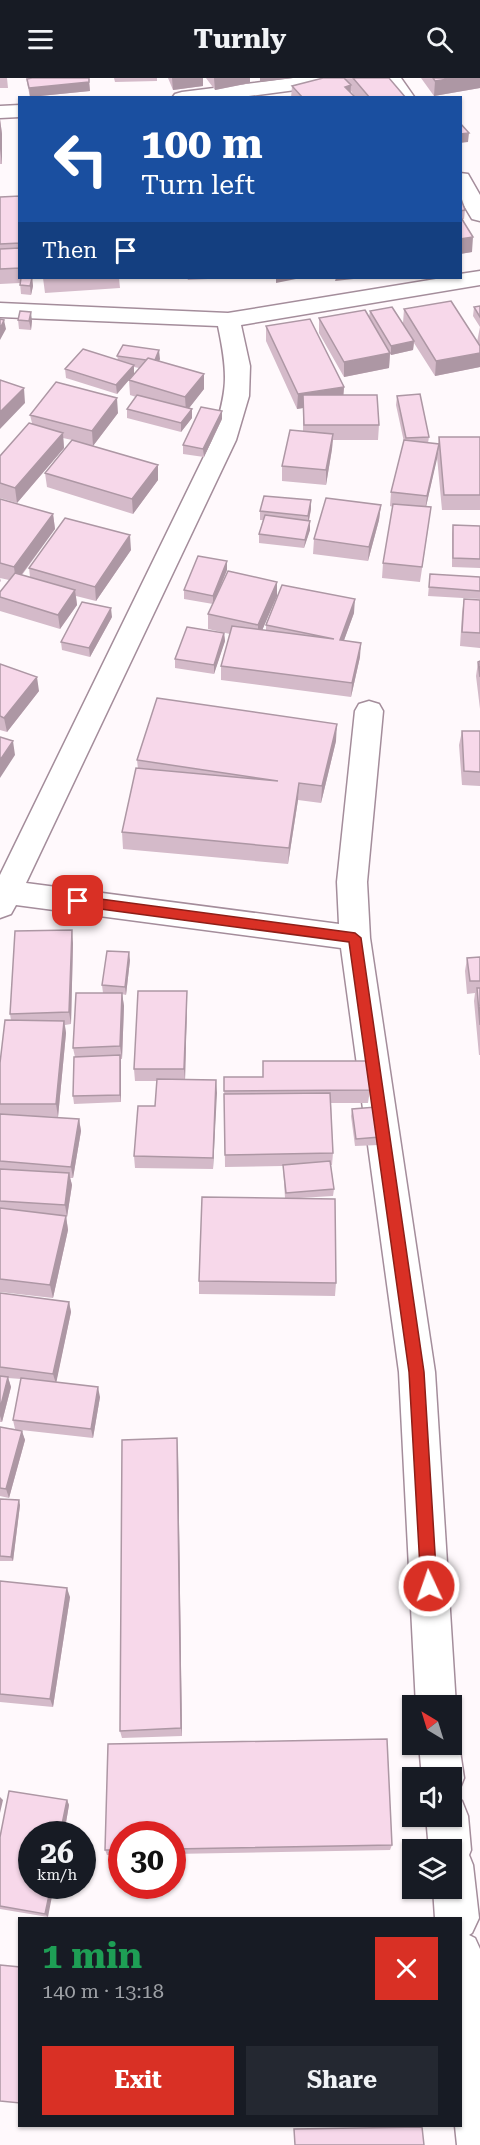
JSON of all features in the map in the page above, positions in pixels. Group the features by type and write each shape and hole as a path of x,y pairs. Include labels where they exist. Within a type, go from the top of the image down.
{"street":[{"path":"198,96 341,78"},
{"path":"391,78 404,96"},
{"path":"0,112 18,111"},
{"path":"462,182 480,214"},
{"path":"0,310 228,320 480,278"},
{"path":"228,320 238,366 237,396 224,440 4,899 355,938"},
{"path":"369,711 352,882 355,938 417,1372 435,1695"},
{"path":"455,1899 457,1917"},
{"path":"462,1972 480,2145"}],"building":[{"path":"89,78 89,82 29,88 27,79"},
{"path":"323,78 344,78 351,85 345,87 354,96 301,96 292,86"},
{"path":"353,78 389,78 404,96 368,96"},
{"path":"433,78 455,78 435,81"},
{"path":"462,125 469,133 462,134"},
{"path":"18,196 18,243 0,244 0,197"},
{"path":"462,219 473,237 462,239"},
{"path":"18,248 18,268 0,269 0,249"},
{"path":"21,279 32,279 30,286 20,285"},
{"path":"451,301 480,346 480,353 436,361 404,309"},
{"path":"480,306 480,317 474,307"},
{"path":"392,307 414,341 391,346 370,311"},
{"path":"365,310 390,353 344,362 319,318"},
{"path":"20,311 31,312 29,321 18,320"},
{"path":"310,319 344,387 298,394 266,326"},
{"path":"123,345 159,350 155,360 117,356"},
{"path":"83,349 134,365 116,385 65,369"},
{"path":"148,358 204,374 185,397 129,380"},
{"path":"0,380 24,388 0,412"},
{"path":"56,382 117,398 92,431 30,415"},
{"path":"420,394 429,437 406,438 397,396"},
{"path":"137,395 192,409 181,423 127,409"},
{"path":"303,395 377,395 379,425 304,425"},
{"path":"201,407 222,411 203,449 183,445"},
{"path":"29,423 63,433 15,488 0,483 0,456"},
{"path":"290,430 333,434 326,470 282,466"},
{"path":"439,437 480,437 480,495 444,495"},
{"path":"72,440 158,465 132,499 45,473"},
{"path":"404,440 439,444 427,496 391,492"},
{"path":"264,496 311,500 308,516 260,511"},
{"path":"326,498 381,505 369,547 314,539"},
{"path":"0,499 53,514 14,567 0,563"},
{"path":"393,504 431,507 422,567 383,563"},
{"path":"265,515 310,521 305,540 259,534"},
{"path":"65,518 130,535 95,587 29,568"},
{"path":"453,525 480,526 480,559 453,558"},
{"path":"198,556 227,561 213,596 184,590"},
{"path":"228,571 277,582 258,625 208,614"},
{"path":"15,573 75,590 58,615 0,597 0,592"},
{"path":"430,574 480,577 480,591 429,587"},
{"path":"282,585 355,599 340,640 361,643 352,683 221,666 232,626 334,639 266,625"},
{"path":"464,599 480,600 480,633 462,632"},
{"path":"82,602 111,608 89,648 61,642"},
{"path":"187,627 224,633 214,665 175,659"},
{"path":"0,664 37,677 4,718 0,716"},
{"path":"157,698 337,724 322,786 299,783 289,848 122,832 136,768 278,781 137,760"},
{"path":"462,731 480,731 480,772 464,771"},
{"path":"0,737 13,741 0,760"},
{"path":"72,930 69,1012 10,1014 15,931"},
{"path":"107,951 129,952 125,987 102,985"},
{"path":"480,957 480,981 470,981 467,958"},
{"path":"477,988 480,988 480,1025"},
{"path":"138,991 187,991 184,1069 134,1069"},
{"path":"76,993 122,993 120,1046 73,1048"},
{"path":"5,1020 64,1021 56,1104 0,1104 0,1063"},
{"path":"120,1055 120,1095 73,1096 74,1057"},
{"path":"263,1061 369,1061 370,1090 224,1091 224,1077 263,1077"},
{"path":"157,1079 216,1080 213,1158 134,1156 138,1106 155,1106"},
{"path":"330,1093 333,1153 225,1155 224,1094"},
{"path":"376,1107 380,1137 356,1139 352,1109"},
{"path":"0,1114 79,1119 71,1167 0,1161"},
{"path":"330,1161 334,1189 286,1193 283,1165"},
{"path":"0,1169 69,1173 65,1205 0,1201"},
{"path":"202,1197 335,1199 336,1283 199,1281"},
{"path":"0,1208 66,1216 50,1285 0,1279"},
{"path":"0,1293 69,1302 53,1374 0,1367"},
{"path":"0,1376 8,1377 0,1409"},
{"path":"21,1378 98,1387 91,1429 13,1420"},
{"path":"0,1427 22,1431 6,1489 0,1488"},
{"path":"177,1438 181,1728 120,1731 122,1440"},
{"path":"0,1499 19,1500 11,1557 0,1556"},
{"path":"0,1581 67,1588 50,1699 0,1694"},
{"path":"387,1739 392,1845 186,1849 186,1821 108,1821 108,1850 105,1850 108,1744"},
{"path":"9,1791 67,1800 63,1821 18,1821 18,1899 48,1899 45,1914 0,1906 0,1837"},
{"path":"0,1965 18,1967 18,2103 0,2101"},
{"path":"422,2127 424,2145 295,2145 294,2129"}],"route":[{"path":"78,901 355,938 417,1372 429,1586"}]}
